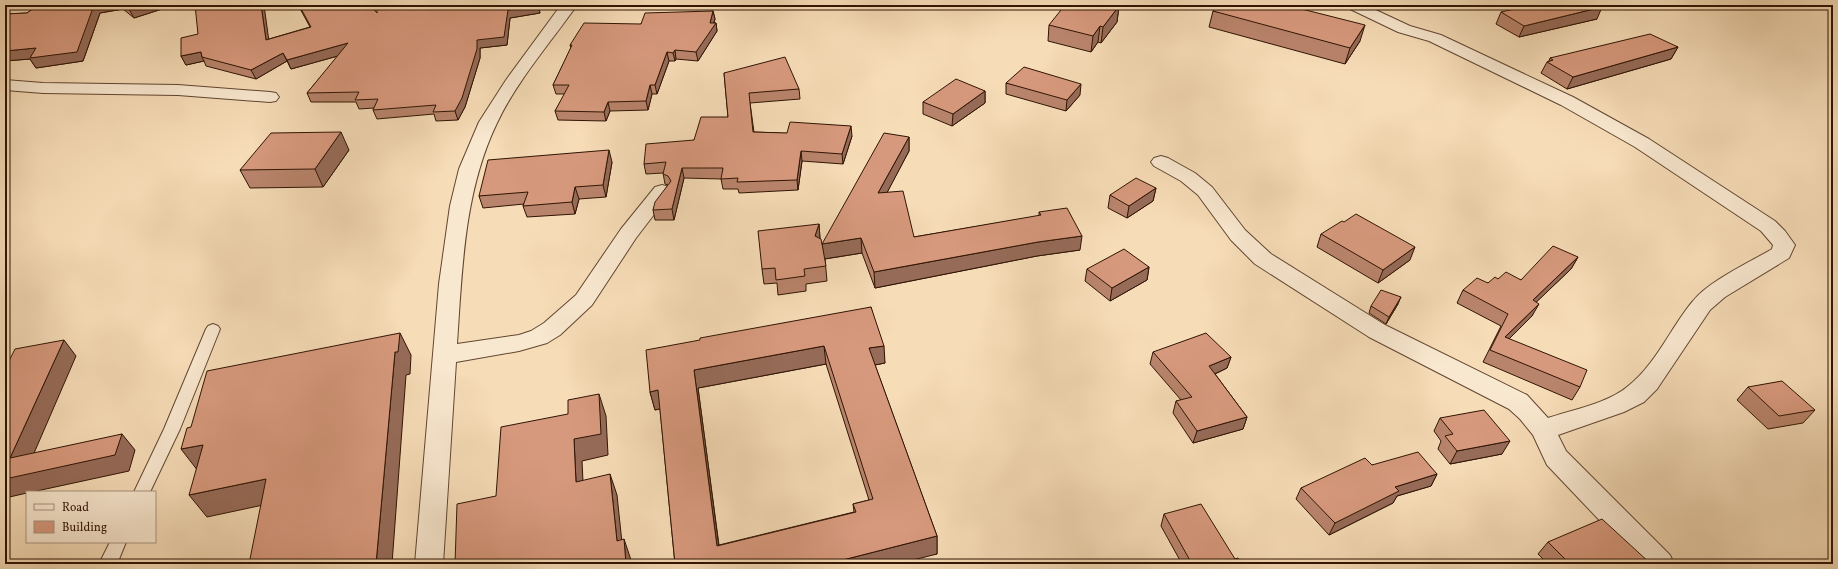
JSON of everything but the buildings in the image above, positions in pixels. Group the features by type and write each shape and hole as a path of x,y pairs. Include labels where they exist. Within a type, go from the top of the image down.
{"street":[{"path":"429,564 450,284 460,206 469,169 488,122 512,84 569,5"},
{"path":"1353,5 1404,29 1435,38 1587,112 1642,143 1768,226 1778,236 1784,246 1781,253 1717,292 1702,305 1648,383 1635,395 1615,405 1543,430"},
{"path":"5,85 43,88 178,90 270,97"},
{"path":"1161,162 1188,177 1206,191 1238,235 1262,259 1377,331 1518,402 1529,412 1543,430 1556,458 1660,564"},
{"path":"444,356 519,343 539,337 552,329 584,300 595,286 628,234 662,191"}],"lane":[{"path":"142,491 172,429 213,329"},
{"path":"108,564 118,543"}]}
